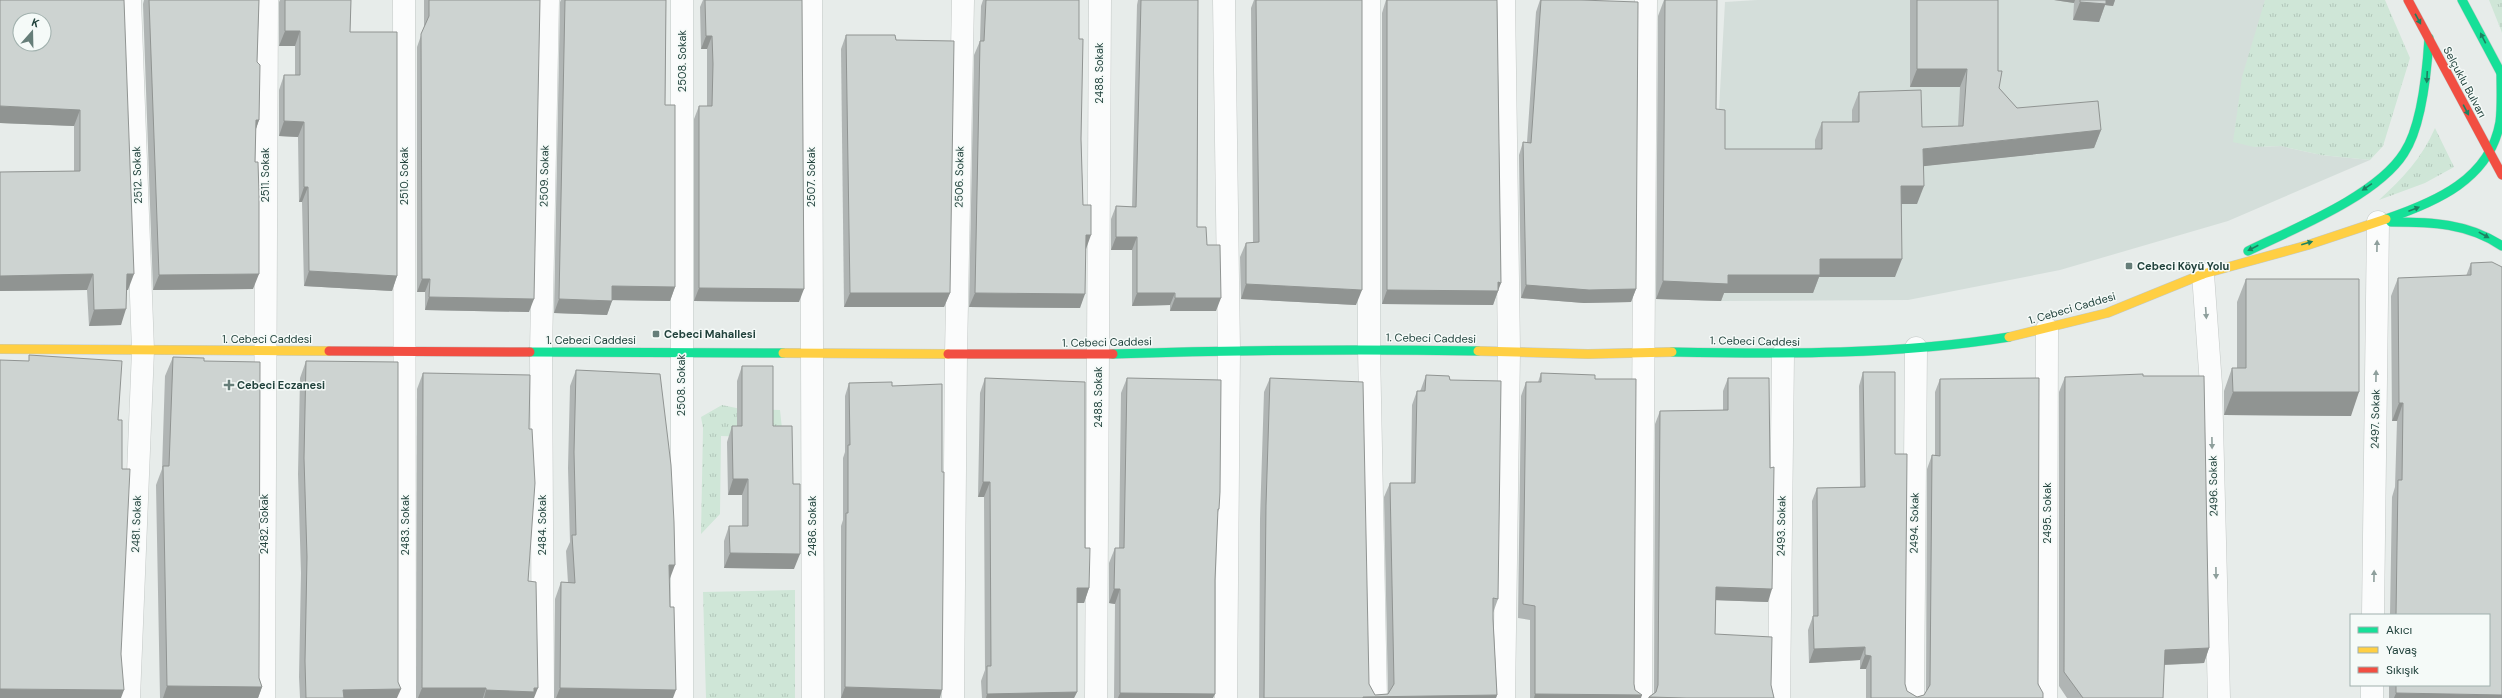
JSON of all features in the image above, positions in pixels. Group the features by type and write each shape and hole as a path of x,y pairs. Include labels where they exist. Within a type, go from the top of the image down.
{"main road":[{"name":"Selçuklu Bulvarı","path":"2408,0 2488,153 2502,175"},
{"path":"2203,274 2378,222 2440,199 2464,184 2480,168 2502,119 2501,74 2462,0"},
{"path":"2203,274 2357,194 2384,176 2404,154 2419,115 2427,84 2429,38"},
{"path":"2378,222 2446,222 2473,229 2502,246"},
{"name":"1. Cebeci Caddesi","path":"0,349 1098,355 1229,350 1369,349 1588,354 1644,352 1783,354 1947,347 2025,335 2107,313 2203,274"}],"street":[{"name":"2512. Sokak","path":"130,0 143,350"},
{"name":"2511. Sokak","path":"264,351 267,0"},
{"name":"2510. Sokak","path":"404,0 405,351"},
{"name":"2509. Sokak","path":"541,352 548,0"},
{"name":"2508. Sokak","path":"682,0 682,698"},
{"name":"2507. Sokak","path":"811,0 811,354"},
{"name":"2506. Sokak","path":"953,698 956,354 962,0"},
{"name":"2488. Sokak","path":"1096,698 1100,0"},
{"path":"1224,0 1229,350 1226,698"},
{"path":"1370,0 1369,349 1376,698"},
{"path":"1504,0 1509,351 1504,698"},
{"path":"1641,698 1646,0"},
{"name":"2497. Sokak","path":"2373,614 2378,222"},
{"name":"2496. Sokak","path":"2203,274 2211,385 2219,698"},
{"name":"2495. Sokak","path":"2046,698 2047,329"},
{"name":"2494. Sokak","path":"1913,698 1916,348"},
{"name":"2481. Sokak","path":"129,698 143,350"},
{"name":"2482. Sokak","path":"264,351 264,698"},
{"name":"2483. Sokak","path":"405,351 405,698"},
{"name":"2484. Sokak","path":"541,352 543,698"},
{"name":"2486. Sokak","path":"811,354 813,698"},
{"name":"2493. Sokak","path":"1779,698 1783,354"},
{"path":"2372,686 2372,698"}],"shaded area":[{"path":"1757,0 2265,0 2254,147 2281,146 2321,155 2370,160 2228,221 2060,270 1908,300 1721,301 1723,271 1718,127 1725,2"}],"green space":[{"path":"2265,0 2385,0 2410,58 2383,146 2370,160 2321,155 2281,146 2254,147 2233,142 2242,77"},
{"path":"2489,0 2502,0 2502,33 2501,30"},
{"path":"2435,128 2454,167 2425,183 2379,200 2396,184 2418,158"},
{"path":"722,405 741,409 780,410 783,438 721,436 720,514 701,534 703,428 701,417"},
{"path":"795,590 795,698 706,698 703,592"}],"building":[{"path":"0,0 124,0 134,274 127,274 126,309 94,310 93,274 0,276 0,172 80,171 80,110 0,106"},
{"path":"149,0 259,0 257,62 260,65 259,120 256,120 255,162 258,162 259,274 159,275"},
{"path":"285,0 351,0 350,32 397,32 397,276 309,271 308,187 304,187 304,122 284,121 284,75 300,75 300,31 285,31"},
{"path":"429,0 540,0 534,299 429,297 430,279 422,279 421,34 429,16"},
{"path":"565,0 666,0 665,105 675,105 675,287 612,286 612,301 559,299"},
{"path":"705,0 802,0 804,289 699,288 699,106 712,106 713,64 712,36 706,36"},
{"path":"986,0 1079,0 1079,39 1083,39 1081,139 1083,205 1091,205 1091,235 1086,235 1085,294 975,293 980,41 984,41"},
{"path":"1141,0 1198,0 1197,227 1206,227 1207,245 1220,245 1221,298 1175,298 1175,293 1137,293 1137,237 1116,237 1116,206 1136,207"},
{"path":"1256,0 1362,0 1362,290 1246,284 1246,243 1259,242"},
{"path":"1387,0 1497,0 1501,283 1498,282 1498,291 1387,290"},
{"path":"1541,0 1638,2 1636,289 1589,290 1526,285 1523,142 1531,143"},
{"path":"1665,0 1717,0 1716,109 1725,110 1725,149 1822,149 1822,122 1859,122 1859,92 1921,90 1922,127 1963,126 1967,69 1917,69 1917,0 1998,0 1998,71 2002,71 1999,88 2017,108 2098,101 2101,130 1923,149 1924,186 1901,186 1902,259 1820,259 1820,275 1728,275 1728,284 1663,281"},
{"path":"2080,0 2106,0 2106,4 2080,2"},
{"path":"846,35 895,35 896,40 954,41 950,293 850,293"},
{"path":"2492,262 2502,267 2502,695 2396,693 2396,686 2490,686 2490,614 2396,614 2398,480 2402,480 2403,403 2399,403 2398,278 2471,275 2471,263"},
{"path":"2246,279 2359,279 2359,392 2233,392 2232,368 2246,368"},
{"path":"29,355 122,361 118,420 122,420 122,469 130,469 121,654 124,690 0,689 0,360 29,361"},
{"path":"173,357 204,358 204,361 260,362 259,678 262,687 167,686 163,466 169,466"},
{"path":"306,361 398,362 398,682 401,689 343,690 344,698 306,698 305,661 307,557 304,458"},
{"path":"742,366 773,366 773,426 792,426 793,484 800,484 800,554 730,553 729,526 748,526 748,479 733,479 732,426 742,426"},
{"path":"576,370 660,374 671,465 674,522 675,565 669,565 670,607 674,607 676,690 560,688 561,582 575,583 572,535 576,535 574,452"},
{"path":"1863,372 1895,372 1895,454 1907,454 1905,684 1907,691 1917,697 1924,695 1930,685 1932,455 1940,456 1940,379 2039,378 2038,684 2043,693 2043,698 1871,698 1871,656 1865,655 1865,647 1814,649 1813,616 1818,616 1817,488 1865,487"},
{"path":"423,373 530,375 529,429 532,429 535,483 528,581 536,582 538,688 534,688 534,692 486,690 486,688 422,688"},
{"path":"1541,373 1595,375 1595,379 1636,379 1634,684 1635,690 1642,695 1535,694 1535,606 1523,604 1526,382 1541,382"},
{"path":"2143,374 2143,376 2204,376 2209,648 2165,650 2163,698 2083,698 2064,672 2065,377"},
{"path":"1426,375 1449,376 1450,380 1501,381 1498,599 1493,598 1497,695 1363,698 1264,698 1266,505 1270,378 1363,382 1369,684 1375,695 1388,694 1394,684 1390,483 1415,483 1417,391 1425,391"},
{"path":"985,378 1085,382 1085,548 1090,548 1089,588 1077,588 1077,692 987,694 987,666 991,666 990,482 983,482"},
{"path":"1127,378 1221,380 1220,492 1215,580 1215,694 1120,693 1120,589 1114,589 1115,548 1124,548"},
{"path":"1728,378 1769,378 1770,468 1774,467 1772,589 1716,587 1715,634 1772,637 1771,685 1774,698 1649,697 1656,692 1658,685 1660,411 1728,410"},
{"path":"892,382 892,386 942,384 942,472 944,472 942,690 845,687 846,513 848,513 848,445 850,445 849,383"}],"traffic: fast":[{"path":"2462,0 2502,75"},
{"path":"2248,251 2333,210 2375,183 2391,169 2404,153 2415,128 2425,82 2429,38"},
{"path":"2386,219 2424,205 2458,186 2473,173 2485,159 2494,142 2500,122 2501,73"},
{"path":"2391,222 2449,225 2489,238 2502,246"},
{"path":"1672,352 1840,352 1925,347 2009,337"},
{"path":"1113,354 1296,350 1478,351"},
{"path":"530,352 783,353"}],"traffic: slow":[{"path":"2203,274 2308,245 2386,219"},
{"path":"2009,337 2107,313 2203,274"},
{"path":"0,349 329,351"},
{"path":"1478,351 1588,354 1672,352"},
{"path":"783,353 948,354"}],"traffic: jam":[{"path":"2408,0 2502,175"},
{"path":"329,351 530,352"},
{"path":"948,354 1113,354"}],"place":[{"name":"Cebeci Köyü Yolu","path":"2129,266"},
{"name":"Cebeci Mahallesi","path":"656,334"},
{"name":"Cebeci Eczanesi","path":"229,385"}]}
